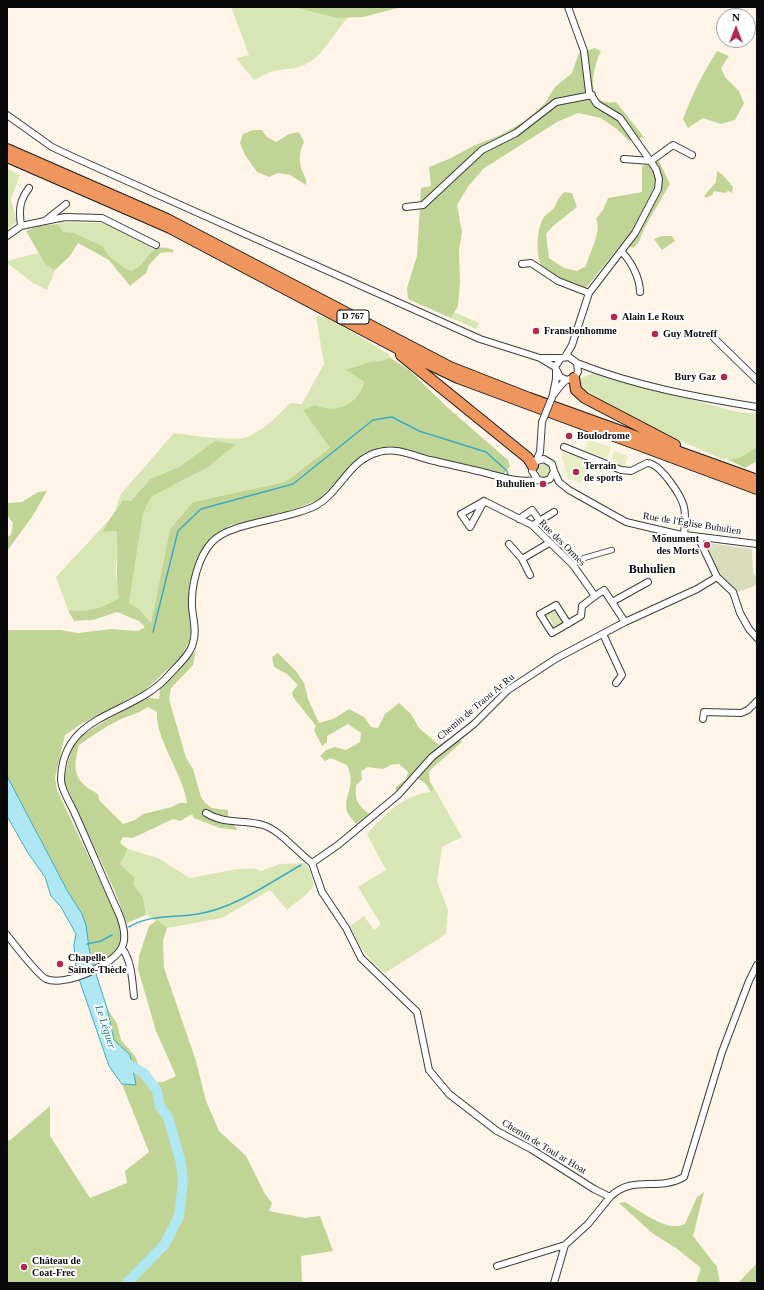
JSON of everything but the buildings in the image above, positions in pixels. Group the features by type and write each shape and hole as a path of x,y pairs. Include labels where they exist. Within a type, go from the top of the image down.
{"highway":[{"name":"D 767","path":"7,149 167,219 450,367 529,398 757,480"},
{"name":"D 767","path":"7,157 170,228 432,366 484,389 757,489"},
{"path":"387,343 528,458 534,466"},
{"name":"D 767","path":"573,377 576,390 585,398 709,463"}],"street":[{"path":"521,481 529,476 541,447 542,422 553,395 556,380 555,369 572,345 589,294 635,232 658,189 656,169 651,161 620,118 597,104 590,92 584,51 568,7"},
{"path":"406,207 423,205 482,150 516,133 556,102 592,95"},
{"path":"7,115 52,147 71,156 480,339 540,358 563,358 576,361 595,370 690,396 757,408"},
{"path":"624,159 651,161 673,145 692,155"},
{"path":"21,226 19,207 23,195 29,188"},
{"path":"45,221 66,204"},
{"path":"7,236 21,226 45,221 64,218 102,218 156,245"},
{"path":"621,251 628,258 640,284 640,292"},
{"path":"522,264 531,263 558,281 589,294"},
{"path":"714,338 757,380"},
{"path":"553,395 573,377 576,361 572,345"},
{"path":"540,358 555,369 560,377 573,377 595,370"},
{"path":"564,446 621,470 631,471 647,464 656,467 682,500 685,514 684,535"},
{"path":"541,447 562,485"},
{"name":"Rue de l'Église Buhulien","path":"122,948 124,932 119,914 62,785 65,758 70,744 81,730 151,692 166,678 190,650 194,640 195,628 192,595 202,557 212,542 233,528 288,516 320,503 333,492 358,463 377,452 395,451 508,480 541,480 562,485 626,522 677,534 757,544"},
{"path":"534,466 544,459 550,462"},
{"path":"534,466 541,480 550,479 554,471"},
{"name":"Rue des Ormes","path":"484,501 532,525 573,565 595,596"},
{"path":"519,519 532,510 540,520"},
{"path":"532,525 554,512"},
{"path":"657,540 668,540 677,534"},
{"path":"698,537 717,577 733,592 740,614 749,629 757,638"},
{"path":"522,559 549,543"},
{"path":"508,544 522,559 530,575"},
{"path":"573,565 584,558 612,550"},
{"name":"Chemin de Traou Ar Ru","path":"312,863 338,845 398,795 432,757 474,724 508,690 557,658 625,622 697,589 717,577"},
{"path":"612,602 648,582"},
{"path":"568,624 556,605 540,614 552,633 568,624 580,616 582,606 604,590 625,622"},
{"path":"603,634 622,675 616,683"},
{"path":"703,720 704,712 740,713 748,710 757,701"},
{"path":"206,813 223,821 253,823 269,827 312,863"},
{"name":"Chemin de Toul ar Hoat","path":"312,863 322,892 346,928 361,958 417,1012 429,1070 449,1094 497,1131 532,1149 594,1189 610,1197"},
{"path":"7,935 44,977 53,980 72,978 99,968 109,962 122,948 127,955 134,996"},
{"path":"497,1266 565,1245 588,1224 610,1197 620,1188 631,1184 671,1183 684,1177 722,1052 749,981 757,965"},
{"path":"554,1283 565,1245"}],"green space":[{"path":"231,7 294,7 336,18 349,17 339,28 326,47 310,62 297,68 271,72 254,80 236,58 249,55"},
{"path":"294,7 402,7 363,17 336,18"},
{"path":"595,48 601,51 593,76 595,93 599,99 606,102 616,102 644,137 629,141 618,130 601,118 578,113 557,122 483,169 468,187 457,205 462,232 459,250 460,283 458,306 451,318 408,299 407,288 417,256 421,188 431,186 429,167 498,136 527,120 545,103 555,87 572,73 579,53"},
{"path":"717,51 729,56 721,68 725,77 739,91 744,103 735,120 721,124 703,118 688,128 683,119 698,84"},
{"path":"253,130 262,130 267,137 276,142 289,134 299,132 304,142 300,153 300,161 301,169 306,180 306,185 290,175 278,173 269,177 257,172 245,155 240,143 243,134"},
{"path":"659,161 670,184 643,230 636,246 633,248 623,242 585,289 556,277 542,266 538,256 539,229 545,216 554,208 564,192 572,193 577,207 553,226 546,234 549,258 564,268 577,271 586,266 596,236 596,219 603,210 608,198 642,192 642,166"},
{"path":"7,168 20,175 11,199 17,222 7,229"},
{"path":"717,171 723,175 733,187 732,193 728,191 725,193 714,191 712,195 706,198 704,196 716,182"},
{"path":"60,222 104,223 129,234 154,249 133,271 123,267 108,255 103,246 74,233 63,233 58,224"},
{"path":"58,224 63,232 74,233 103,246 108,255 123,267 132,271 138,267 154,250 165,248 174,250 172,253 160,253 149,265 146,273 130,286 109,260 78,243 70,256 55,270 45,264 26,231 38,226"},
{"path":"662,236 672,236 675,241 662,250 654,239"},
{"path":"38,253 45,264 55,270 47,290 33,283 7,263 7,261"},
{"path":"454,312 479,323 476,329 451,318"},
{"path":"316,316 327,317 390,355 381,362 368,363 346,369 364,382 357,397 345,406 338,408 323,408 315,405 304,410 330,448 285,482 193,502 170,529 151,623 140,610 129,604 143,514 151,497 208,467 235,444 215,441 179,467 150,479 131,501 123,500 115,510 121,494 174,433 232,439 247,437 270,422 290,403 302,404 324,364"},
{"path":"389,357 409,370 447,407 508,460 510,466 503,475 390,446 365,453 319,499 301,507 264,519 231,525 211,537 197,560 189,598 192,627 190,640 180,658 143,692 81,724 65,735 55,778 57,790 120,923 120,946 113,955 94,968 82,914 68,892 7,776 7,630 60,630 78,633 111,629 138,631 145,627 139,621 117,612 93,620 74,621 68,610 83,611 95,609 119,598 117,581 116,531 103,532 109,520 123,500 131,501 150,479 179,467 215,441 236,444 208,467 151,497 143,514 129,603 140,610 151,623 170,529 193,502 285,482 330,448 303,410 315,405 323,408 338,408 345,406 357,397 364,382 345,369 370,362 380,361"},
{"path":"594,373 737,412 757,414 757,447 739,458 722,459 663,433 609,405 581,387 579,379"},
{"path":"588,439 611,447 607,459 584,451"},
{"path":"757,447 757,461 745,468 727,459 739,458"},
{"path":"614,451 628,456 624,469 610,464"},
{"name":"Terrain de sports","path":"562,452 581,458 590,466 581,483 568,478 562,458"},
{"path":"543,463 548,465 550,470 548,475 543,477 538,475 536,470 538,465"},
{"path":"47,491 32,517 7,551 7,537 11,535 13,523 7,515 7,503 22,502 38,492"},
{"path":"109,520 104,532 115,529 119,548 115,568 119,598 95,609 83,611 68,610 56,577"},
{"path":"709,543 752,549 753,572 757,578 757,585 738,592 719,573 706,548"},
{"path":"554,609 563,624 554,629 550,626 553,624 549,617 545,617 546,614"},
{"path":"196,650 193,665 171,688 169,699 186,758 193,769 201,797 205,803 212,808 228,810 228,817 238,830 220,828 194,818 192,814 180,821 173,819 133,838 123,837 120,843 128,849 120,864 135,878 133,884 143,897 146,915 127,923 116,894 64,781 70,755 77,740 99,725 144,700 150,698 159,699 160,689","holes":["148,707 157,712 157,722 160,733 181,781 187,803 180,803 172,807 143,814 135,820 123,824 99,800 98,794 84,785 80,780 76,769 79,745 123,718"]},
{"path":"278,653 296,671 304,683 308,699 319,723 333,719 349,709 364,717 371,727 378,728 385,714 399,703 411,714 419,728 439,745 448,739 463,741 429,771 430,782 434,788 431,792 425,783 411,775 396,791 396,787 406,779 408,772 399,764 391,765 383,769 368,767 361,771 362,780 356,785 356,790 358,801 369,814 356,824 349,816 346,805 351,779 347,765 331,758 325,761 320,756 326,750 335,747 346,750 360,742 361,733 348,724 327,736 327,742 322,746 314,730 316,726 293,697 292,692 298,685 287,674 274,667 272,657"},
{"path":"434,788 462,837 442,847 437,881 448,910 446,934 385,973 373,963 364,952 350,926 364,916 374,930 381,924 358,887 386,870 367,834 380,820 403,801 431,792"},
{"path":"128,849 158,858 190,878 238,869 248,868 261,871 280,864 305,863 310,870 314,885 312,889 287,910 270,890 222,918 167,928 146,915 143,897 133,884 135,878 120,864"},
{"path":"157,920 167,928 163,941 164,968 196,1061 206,1101 219,1131 246,1156 265,1194 272,1203 269,1211 305,1218 320,1216 333,1251 301,1256 302,1283 7,1283 7,1138 9,1141 50,1106 50,1136 90,1198 127,1183 125,1171 149,1152 122,1084 136,1085 130,1055 114,1040 107,1008 117,1024 121,1040 135,1056 146,1083 163,1082 176,1076 156,1031 138,969 139,956 149,926"},
{"path":"704,1192 693,1236 717,1267 720,1283 696,1283 701,1268 676,1248 652,1233 619,1203 625,1202 654,1220 670,1226 678,1226 685,1224 697,1197"},
{"path":"757,1263 757,1283 738,1283"}],"water":[{"path":"7,776 68,892 82,914 86,925 89,948 94,968 107,1008 114,1040 130,1055 136,1085 122,1084 109,1066 76,968 74,945 76,934 61,907 51,896 45,877 28,853 7,816"}],"waterway":[{"path":"153,632 178,531 201,509 293,484 373,420 392,417 419,431 486,452 507,471 508,475"},
{"path":"129,927 154,918 198,914 212,911 238,901 301,865"},
{"path":"87,944 101,941 112,935"},
{"name":"Le Léguer","path":"121,1060 144,1073 157,1091 160,1107 168,1117 181,1163 183,1182 179,1216 165,1244 127,1283"}],"place":[{"name":"Alain Le Roux","path":"614,317"},
{"name":"Fransbonhomme","path":"536,331"},
{"name":"Guy Motreff","path":"655,334"},
{"name":"Bury Gaz","path":"724,377"},
{"name":"Boulodrome","path":"569,436"},
{"name":"Terrain de sports","path":"576,472"},
{"name":"Buhulien","path":"543,484"},
{"name":"Monument des Morts","path":"707,545"},
{"name":"Chapelle Sainte-Thècle","path":"60,964"},
{"name":"Château de Coat-Frec","path":"24,1267"}],"district":[{"name":"Buhulien","path":"652,570"}]}
